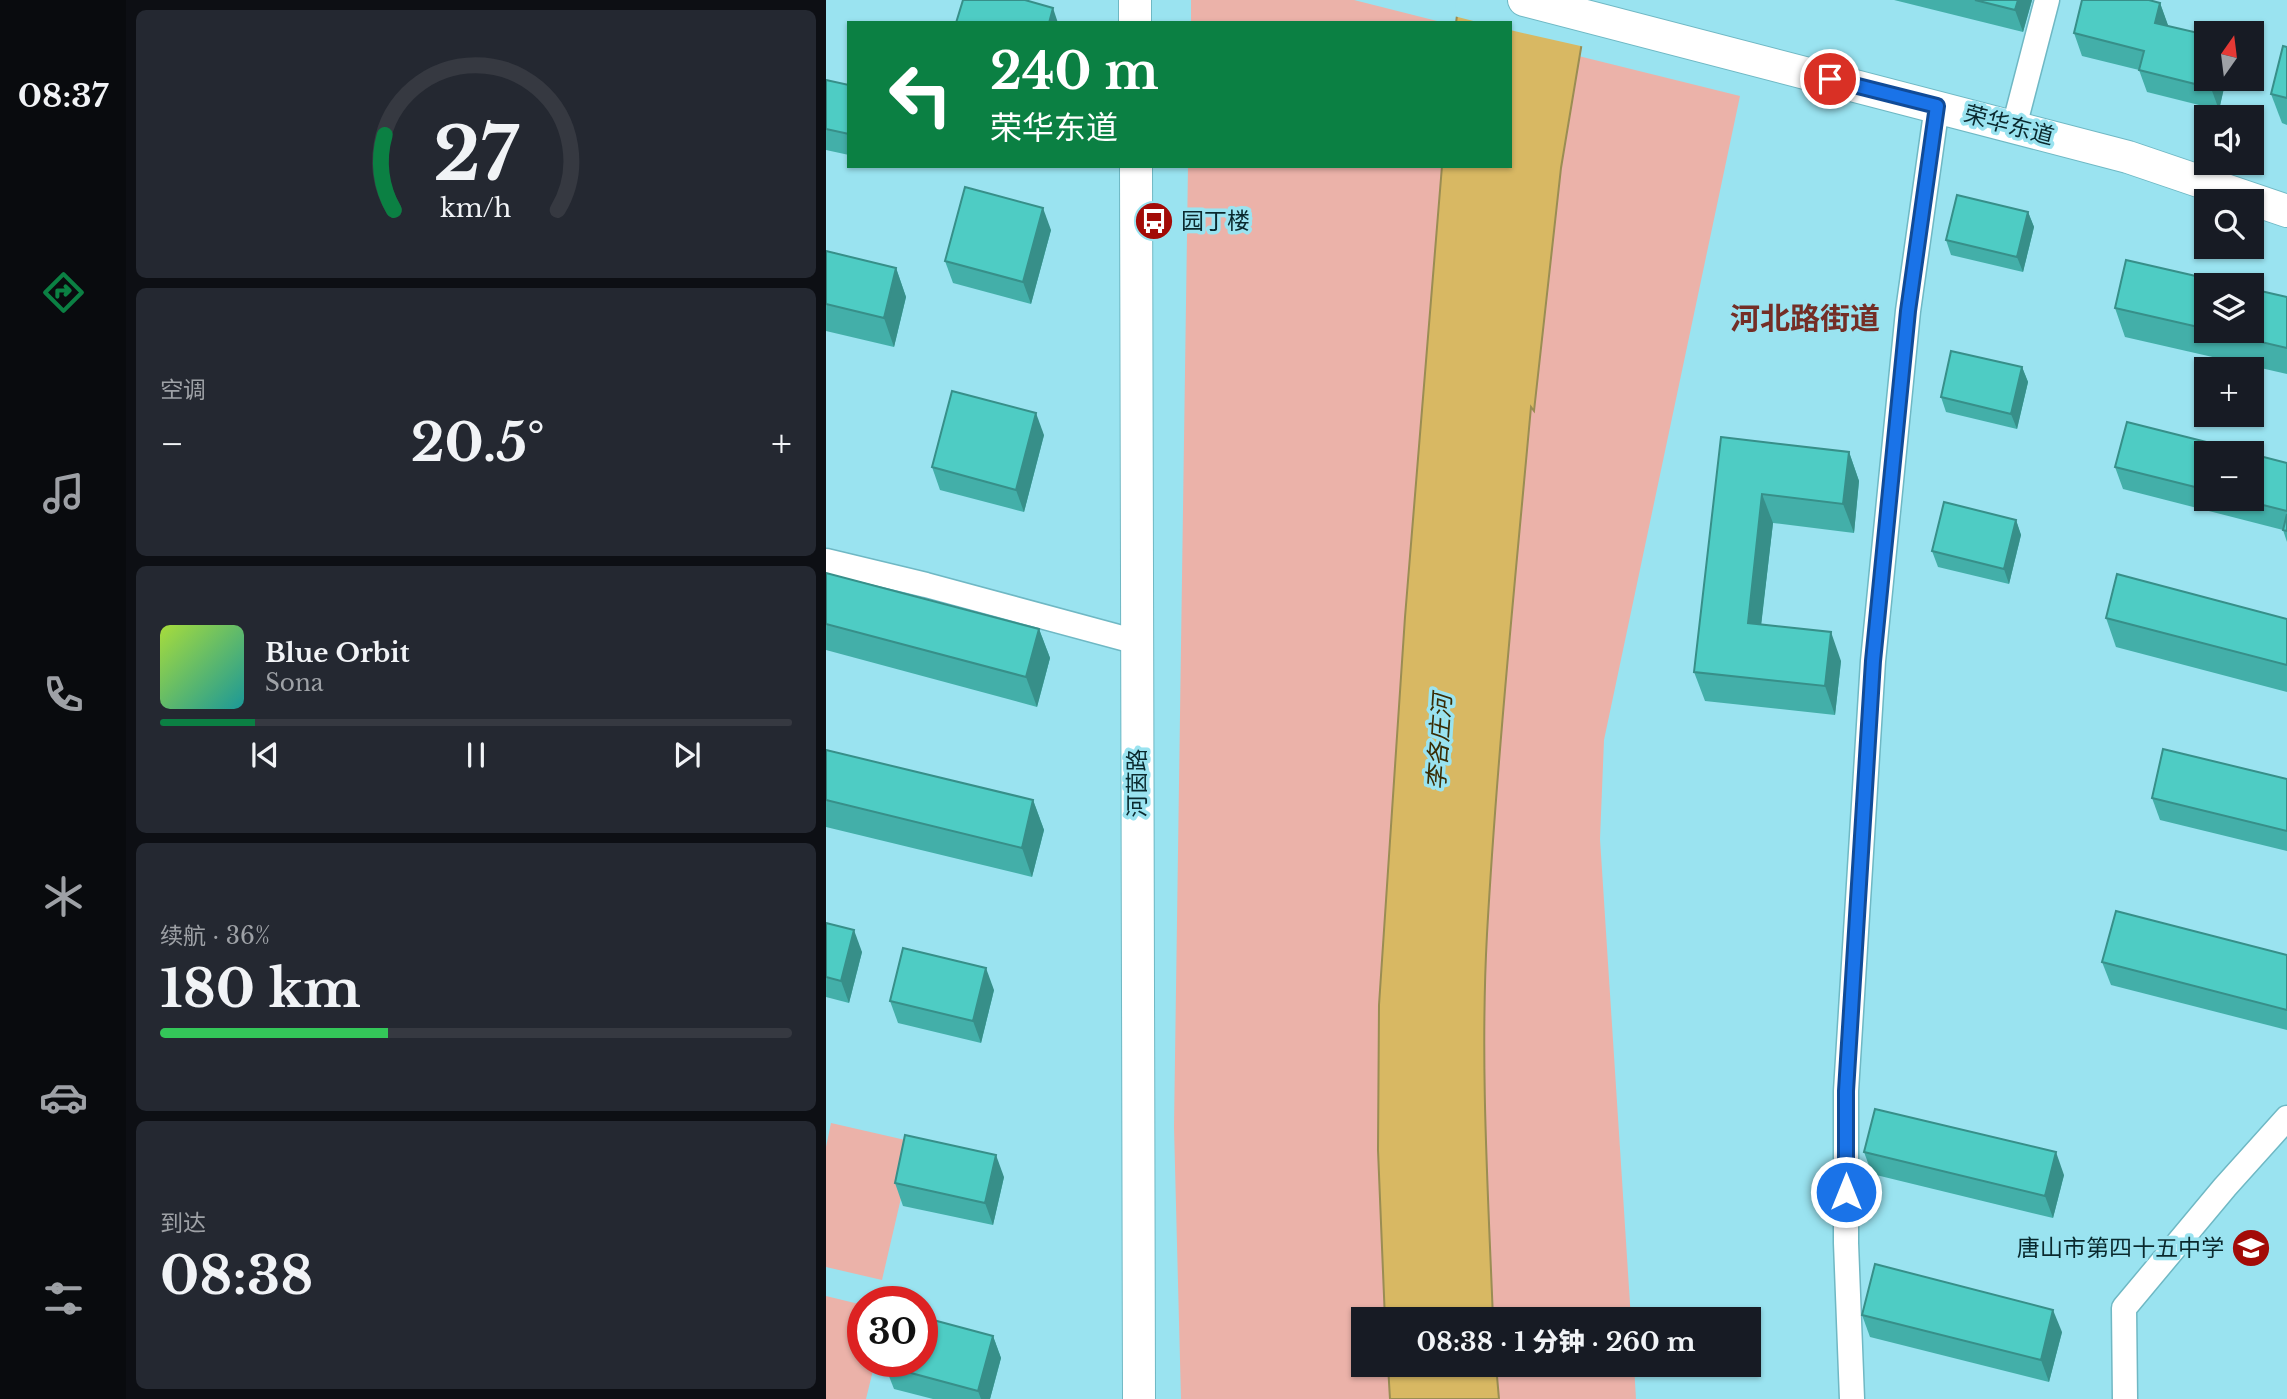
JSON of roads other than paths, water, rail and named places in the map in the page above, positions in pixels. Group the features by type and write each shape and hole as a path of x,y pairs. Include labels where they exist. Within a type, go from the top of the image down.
{"street":[{"path":"1135,0 1135,21"},
{"name":"荣华东道","path":"1524,0 2128,157 2287,211"},
{"path":"2014,127 2047,0"},
{"path":"1852,1399 1846,1243 1846,1091 1873,661 1908,311 1937,106"},
{"name":"河茵路","path":"1136,168 1139,1399"},
{"path":"826,561 1137,642"},
{"path":"2125,1399 2124,1308 2225,1187 2287,1118"}],"water":[{"name":"李各庄河","path":"1459,0 1589,0 1561,168 1534,411 1531,407 1496,802 1484,1030 1493,1307 1384,1307 1378,1150 1379,1005 1405,617 1442,168 1512,168 1512,21 1456,21"},
{"path":"1389,1377 1497,1377 1499,1399 1390,1399"}],"place":[{"name":"园丁楼","path":"1154,221"},
{"name":"唐山市第四十五中学","path":"2251,1248"}],"district":[{"name":"河北路街道","path":"1805,318"}]}
